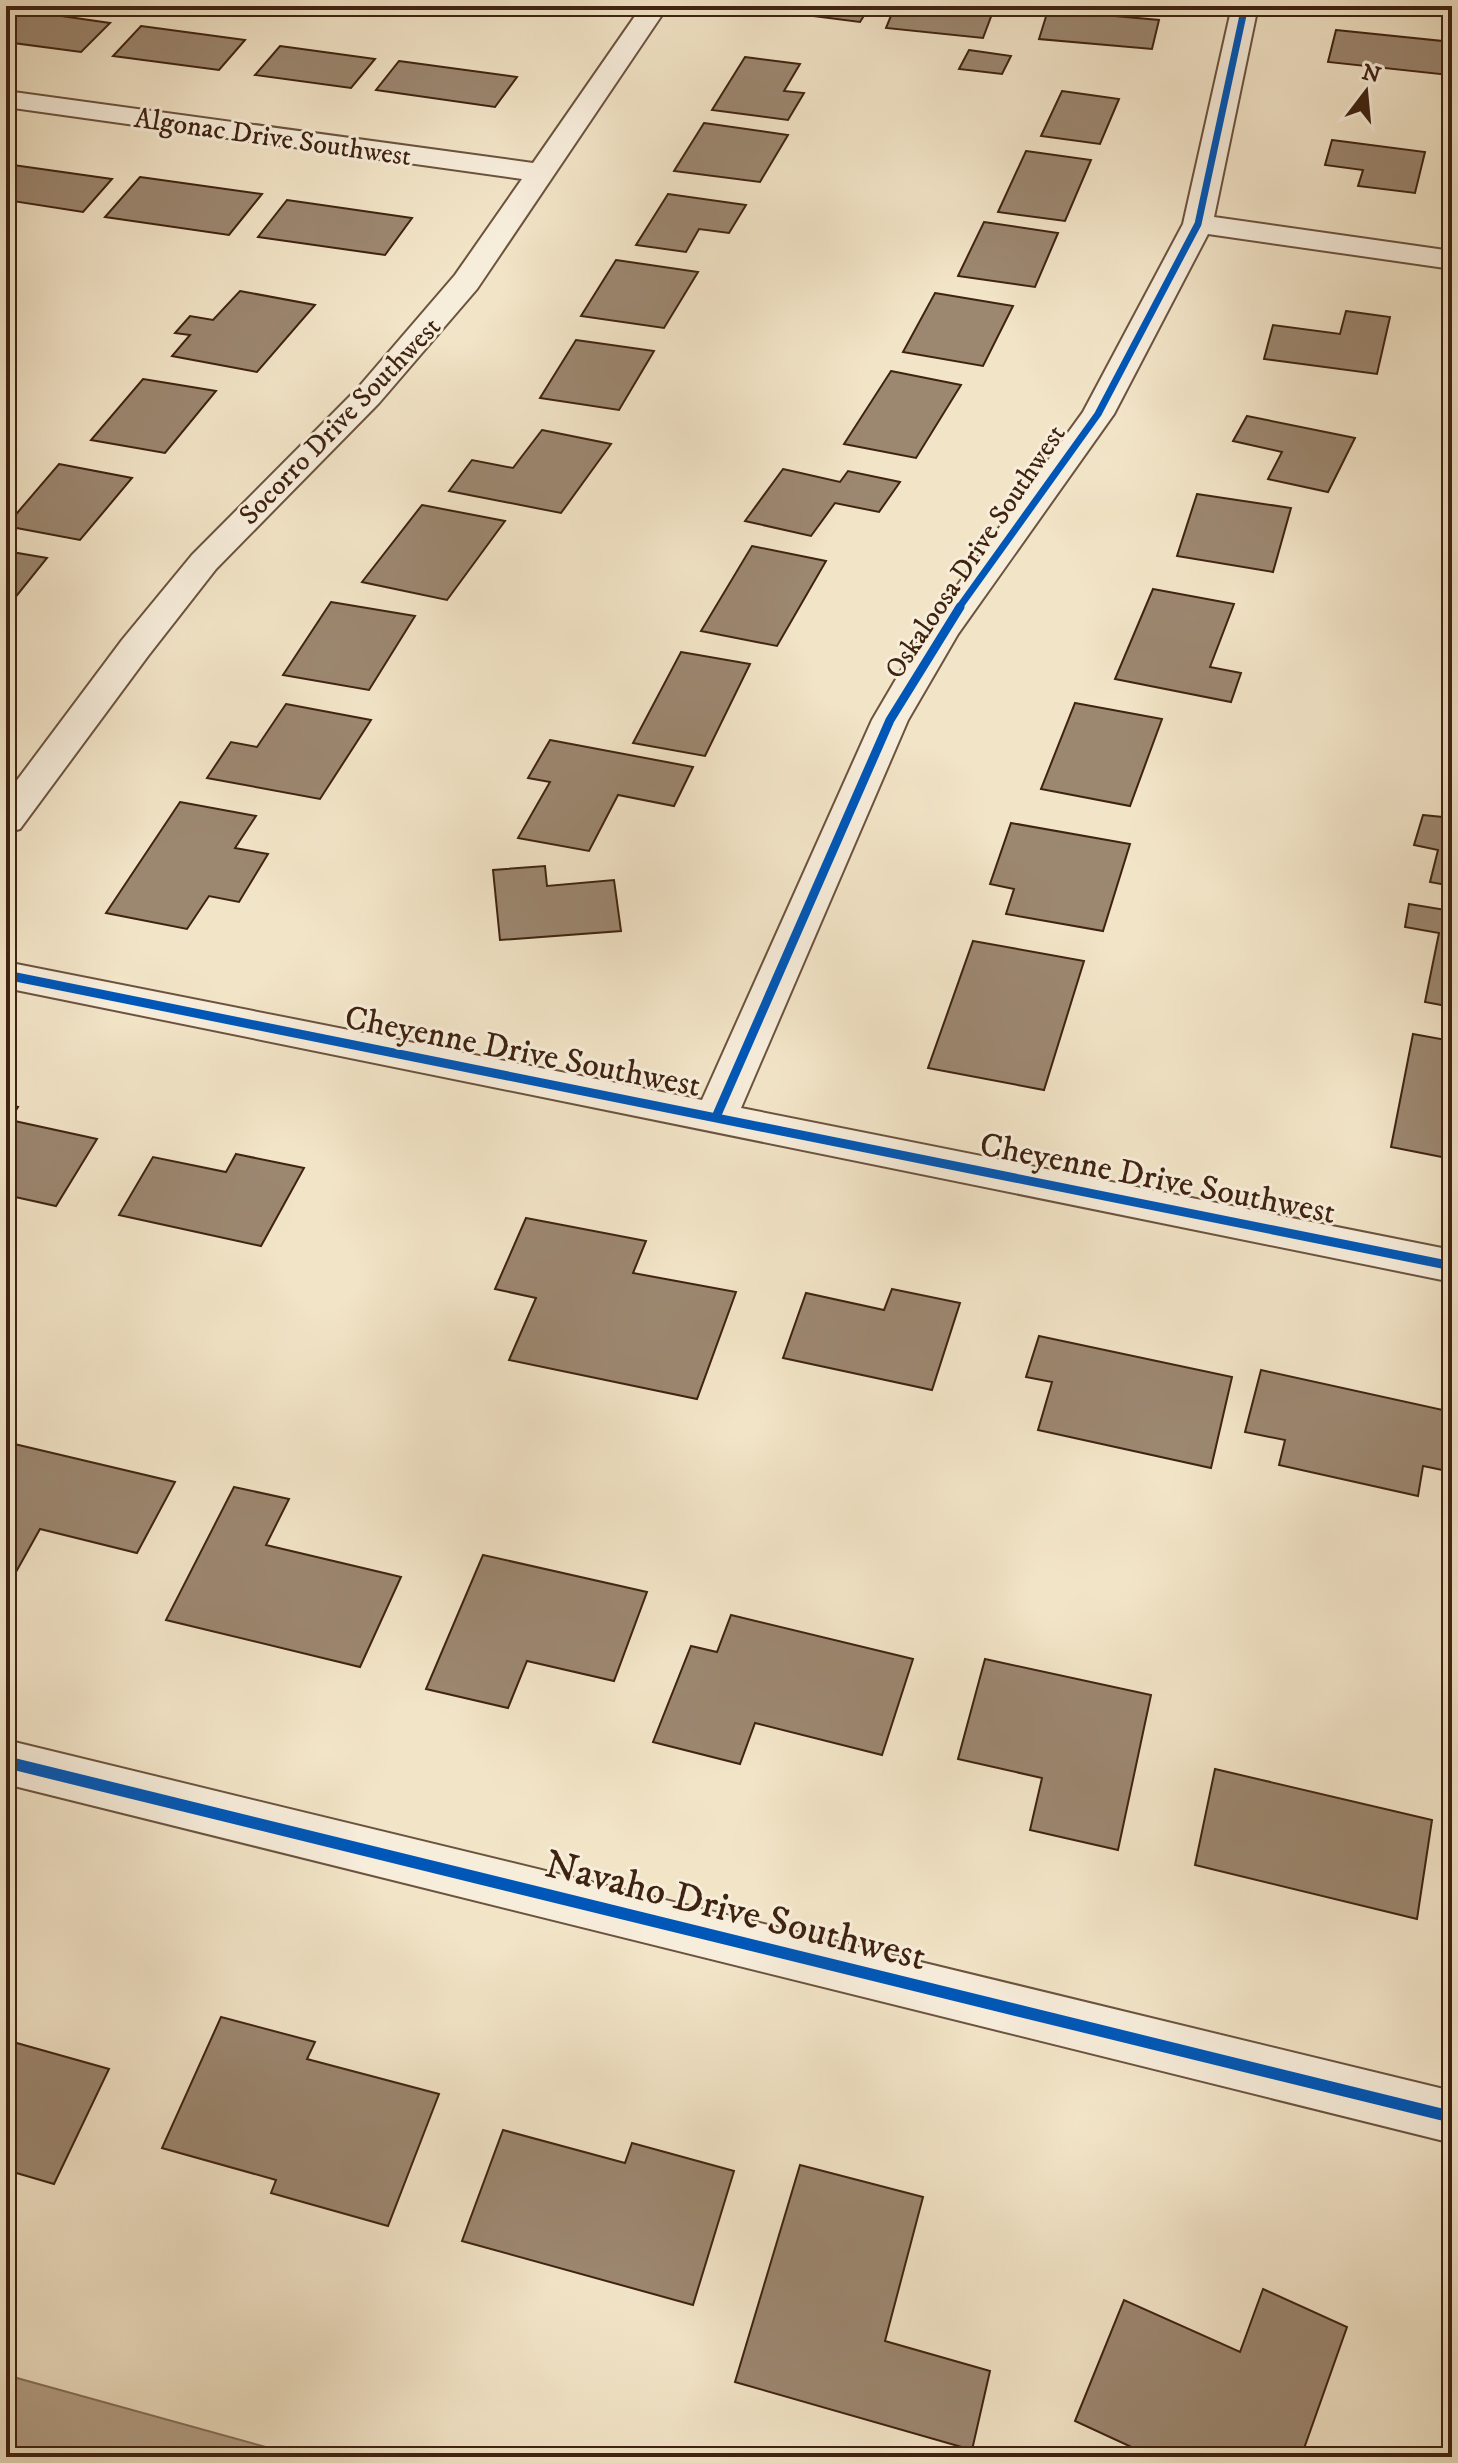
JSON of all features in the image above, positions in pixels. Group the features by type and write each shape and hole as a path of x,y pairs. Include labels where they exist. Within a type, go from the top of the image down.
{"street":[{"name":"Socorro Drive Southwest","path":"6,821 168,604 204,562 368,396 438,318 466,282 655,6"},
{"name":"Oskaloosa Drive Southwest","path":"716,1117 890,720 948,623 1098,414 1198,224 1245,6"},
{"name":"Algonac Drive Southwest","path":"6,99 541,173"},
{"path":"1198,224 1452,260"},
{"name":"Cheyenne Drive Southwest","path":"6,975 1452,1266"},
{"name":"Navaho Drive Southwest","path":"6,1762 1452,2117"}],"shaded area":[{"path":"6,2375 302,2457 6,2457"}],"building":[{"path":"371,6 436,6 429,15"},
{"path":"752,6 870,6 860,22"},
{"path":"895,6 995,6 983,38 886,28"},
{"path":"6,8 110,23 81,52 6,42"},
{"path":"1048,10 1159,20 1152,49 1039,39"},
{"path":"141,26 245,40 219,70 113,56"},
{"path":"1336,30 1452,42 1449,75 1328,62"},
{"path":"280,46 375,59 351,88 255,75"},
{"path":"969,50 1011,56 1002,74 959,69"},
{"path":"745,57 800,64 784,91 804,93 788,120 712,110"},
{"path":"399,61 517,77 495,107 376,90"},
{"path":"1062,91 1119,99 1100,144 1041,136"},
{"path":"704,123 788,135 760,182 674,171"},
{"path":"1332,140 1425,152 1415,193 1358,186 1363,170 1325,165"},
{"path":"1026,151 1091,160 1065,221 998,212"},
{"path":"6,164 112,179 83,212 6,200"},
{"path":"140,177 262,194 229,235 105,217"},
{"path":"668,194 746,205 729,233 699,229 686,252 636,245"},
{"path":"287,200 412,218 385,255 258,237"},
{"path":"984,222 1058,233 1035,287 958,276"},
{"path":"616,260 698,272 664,328 581,316"},
{"path":"240,291 315,305 257,372 172,356 190,335 175,333 190,316 213,320"},
{"path":"935,293 1013,306 983,366 903,352"},
{"path":"1346,311 1390,317 1377,374 1264,359 1273,325 1340,334"},
{"path":"576,340 654,351 619,410 540,398"},
{"path":"891,371 961,385 916,458 844,444"},
{"path":"143,379 216,391 165,453 91,440"},
{"path":"1247,416 1355,438 1328,492 1268,479 1282,452 1233,441"},
{"path":"542,430 611,444 561,513 449,491 472,460 513,468"},
{"path":"59,464 132,478 80,540 6,526"},
{"path":"783,469 840,482 848,471 900,482 879,512 835,503 811,536 745,521"},
{"path":"1197,494 1291,508 1273,572 1177,556"},
{"path":"422,505 505,521 447,600 362,582"},
{"path":"752,546 826,561 777,646 701,631"},
{"path":"6,551 47,558 6,609"},
{"path":"1153,589 1234,604 1210,667 1241,673 1231,702 1115,679"},
{"path":"331,602 415,616 369,690 283,675"},
{"path":"681,652 750,664 705,756 633,743"},
{"path":"1075,703 1162,719 1130,806 1041,789"},
{"path":"286,704 371,720 320,799 207,778 231,742 257,747"},
{"path":"550,740 693,767 674,806 618,795 589,851 518,838 550,782 528,778"},
{"path":"180,802 256,816 235,848 268,854 239,902 209,896 187,929 106,913"},
{"path":"1423,815 1452,818 1452,886 1430,882 1438,850 1414,845"},
{"path":"1011,823 1130,844 1103,931 1006,914 1014,889 990,884"},
{"path":"545,866 547,886 614,880 621,931 500,940 493,870"},
{"path":"1409,904 1452,911 1452,1007 1425,1002 1439,933 1405,927"},
{"path":"973,941 1084,961 1044,1090 928,1068"},
{"path":"1413,1034 1452,1041 1452,1159 1391,1147"},
{"path":"6,1104 18,1107 10,1120 97,1139 56,1206 6,1195"},
{"path":"236,1154 304,1168 261,1246 119,1215 153,1157 226,1172"},
{"path":"526,1218 646,1241 633,1273 736,1292 697,1399 509,1360 536,1298 495,1289"},
{"path":"892,1289 960,1303 932,1390 783,1358 806,1293 884,1310"},
{"path":"1039,1336 1232,1377 1211,1468 1038,1430 1052,1382 1026,1377"},
{"path":"1261,1370 1452,1412 1452,1472 1423,1466 1418,1496 1279,1465 1285,1440 1245,1432"},
{"path":"6,1442 175,1482 137,1553 40,1529 11,1581 6,1580"},
{"path":"234,1487 289,1499 266,1545 401,1577 360,1667 166,1620"},
{"path":"483,1555 647,1592 614,1681 527,1661 508,1708 426,1689"},
{"path":"731,1615 913,1659 882,1755 755,1723 740,1764 653,1742 691,1646 717,1652"},
{"path":"985,1659 1151,1695 1118,1850 1030,1830 1042,1778 958,1759"},
{"path":"1215,1769 1432,1820 1417,1919 1195,1865"},
{"path":"221,2017 315,2042 307,2059 439,2094 388,2226 271,2193 276,2180 162,2148"},
{"path":"6,2040 109,2069 54,2184 6,2170"},
{"path":"503,2130 625,2163 632,2143 734,2171 693,2305 462,2241"},
{"path":"800,2165 923,2197 885,2341 990,2371 972,2450 735,2382"},
{"path":"1263,2289 1347,2327 1301,2457 1153,2457 1075,2421 1124,2300 1240,2352"}],"cycle path":[{"path":"716,1117 890,720 941,633 1098,414 1198,224 1245,6"},
{"path":"6,975 1452,1266"},
{"path":"6,1762 1452,2117"}]}
